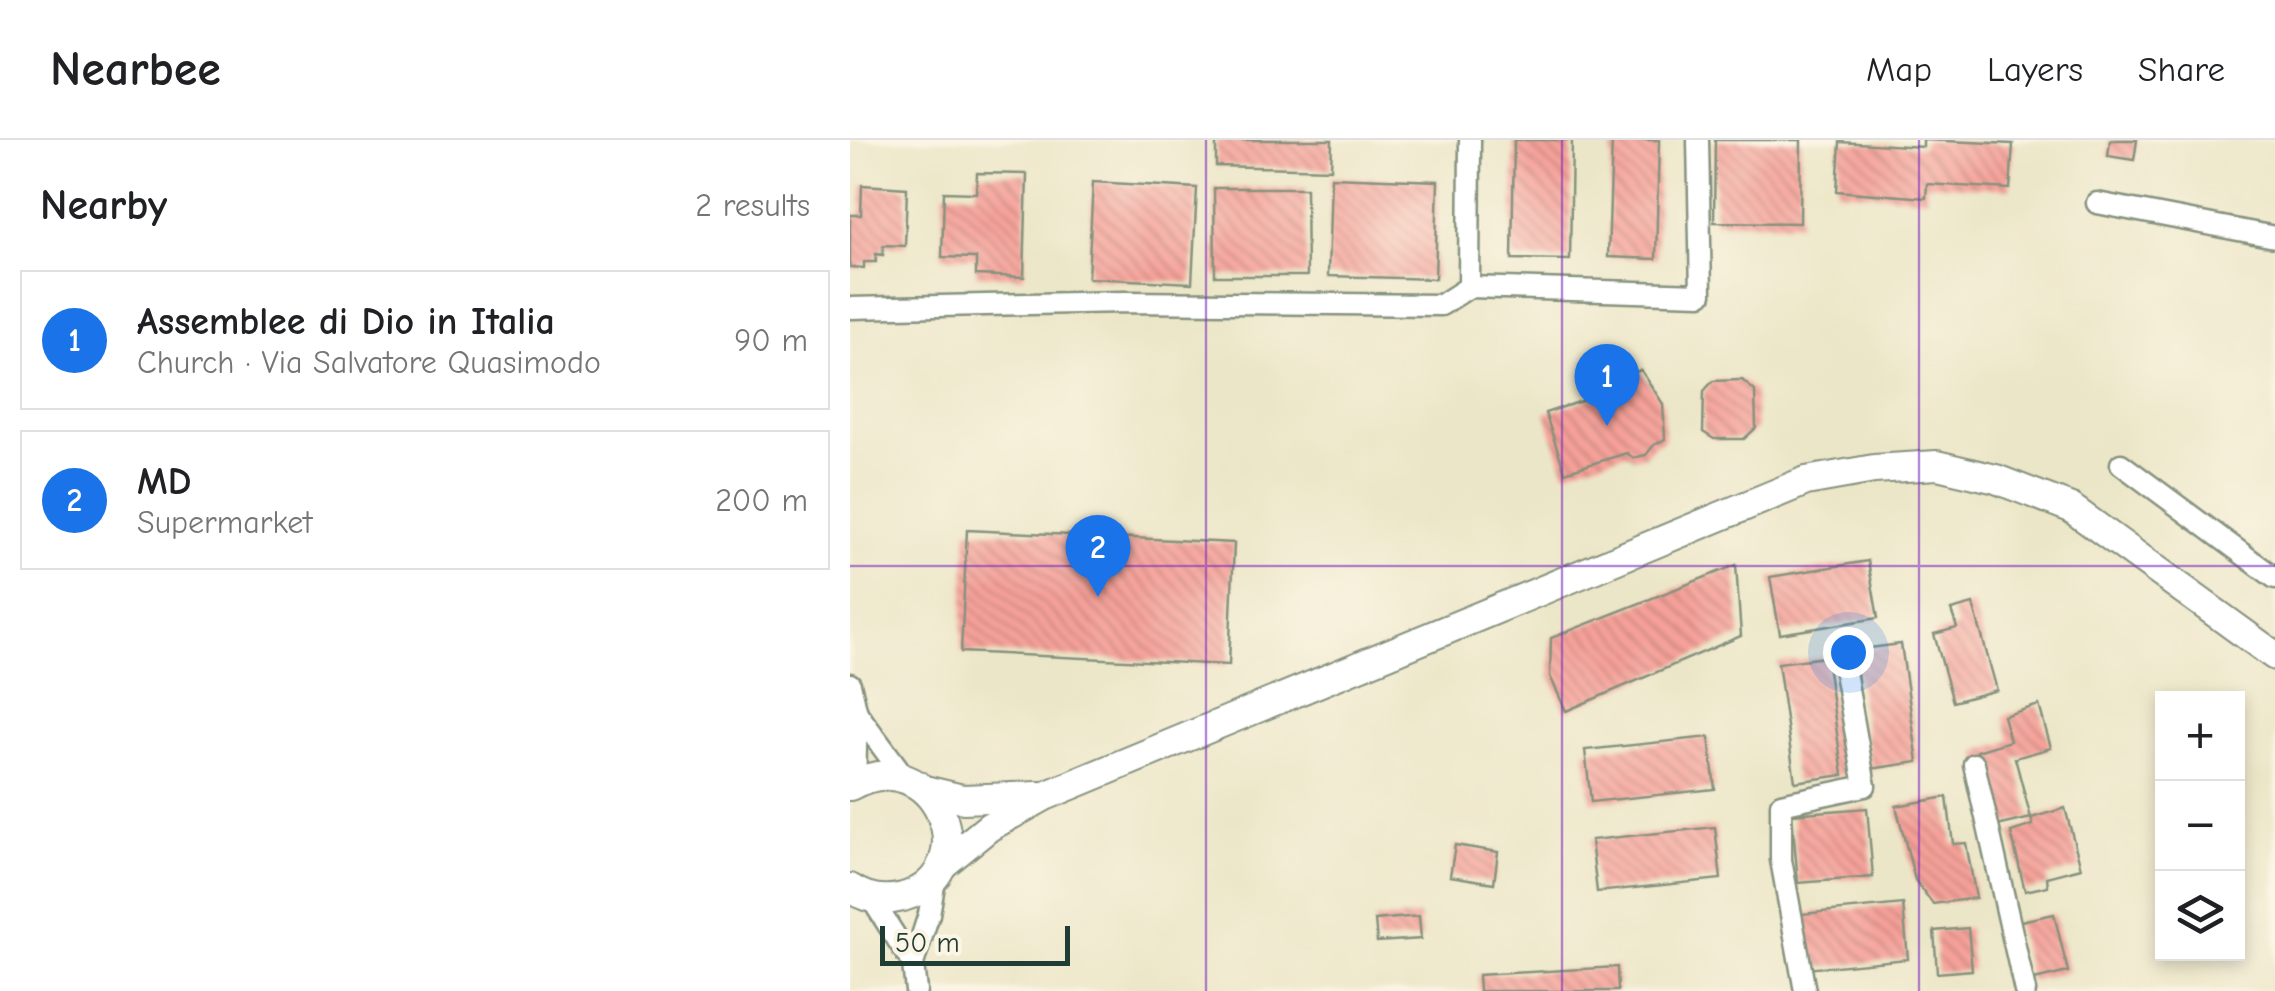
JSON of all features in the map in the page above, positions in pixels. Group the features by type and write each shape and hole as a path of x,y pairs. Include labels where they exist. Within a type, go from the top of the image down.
{"street":[{"path":"1469,287 1470,140"},
{"path":"850,308 1125,302 1440,305 1469,287 1702,294 1698,140"},
{"path":"2097,203 2275,237"},
{"path":"2120,464 2275,578"},
{"path":"861,893 890,900 907,896 923,887 989,827 1045,796 1806,481 1874,469 1936,466 1996,479 2070,508 2275,656"},
{"path":"1805,991 1781,860 1781,804 1865,786 1842,656"},
{"path":"850,684 857,713 852,785 872,777 916,784 963,799 1045,796"},
{"path":"857,713 944,817 947,833 929,914 912,964 916,991"},
{"path":"1974,764 2025,991"},
{"path":"861,893 912,964"}],"building":[{"path":"1216,140 1332,140 1331,169 1216,166"},
{"path":"1514,140 1572,140 1570,260 1512,259"},
{"path":"1612,140 1659,140 1656,259 1608,257"},
{"path":"1715,140 1801,140 1800,223 1714,222"},
{"path":"1923,140 2013,144 2010,189 1927,184 1926,198 1837,191 1840,142 1923,147"},
{"path":"2110,140 2137,140 2134,160 2108,156"},
{"path":"977,173 1027,174 1024,277 976,275 976,258 942,257 944,192 976,193"},
{"path":"1331,177 1438,181 1435,279 1328,276"},
{"path":"1093,182 1197,188 1192,283 1088,278"},
{"path":"862,185 907,188 905,246 883,245 883,255 876,254 876,262 864,262 864,268 850,267 850,215 861,215"},
{"path":"1214,188 1306,188 1307,276 1215,276"},
{"path":"1641,370 1663,404 1665,439 1646,455 1633,458 1627,453 1565,472 1545,413 1606,393 1603,383"},
{"path":"1742,380 1755,391 1756,428 1744,439 1714,439 1703,432 1704,391 1713,381"},
{"path":"967,530 1234,543 1229,665 961,652"},
{"path":"1868,561 1878,618 1780,634 1770,577"},
{"path":"1736,565 1741,636 1566,711 1550,676 1551,638"},
{"path":"1973,604 1997,690 1953,702 1934,634 1957,628 1951,610"},
{"path":"1901,644 1918,762 1870,769 1854,650"},
{"path":"1826,657 1843,775 1795,782 1778,663"},
{"path":"2039,705 2051,748 2015,758 2031,818 1997,826 1977,751 2010,741 2003,716"},
{"path":"1709,737 1715,789 1591,802 1585,750"},
{"path":"1947,797 1953,844 1966,843 1976,898 1933,904 1915,880 1896,806"},
{"path":"1867,808 1873,877 1798,883 1792,814"},
{"path":"2065,808 2081,868 2047,877 2048,886 2025,891 2011,832 2033,825 2031,818"},
{"path":"1715,827 1721,879 1597,892 1591,840"},
{"path":"1455,845 1498,852 1494,883 1450,876"},
{"path":"1903,904 1908,959 1806,969 1801,914"},
{"path":"2054,914 2068,972 2030,981 2016,922"},
{"path":"1419,916 1421,939 1377,942 1375,920"},
{"path":"1968,928 1972,970 1937,973 1934,931"},
{"path":"1617,967 1618,991 1479,991 1478,975"}],"place":[{"name":"Assemblee di Dio in Italia","path":"1607,426"},
{"name":"MD","path":"1098,597"}]}
